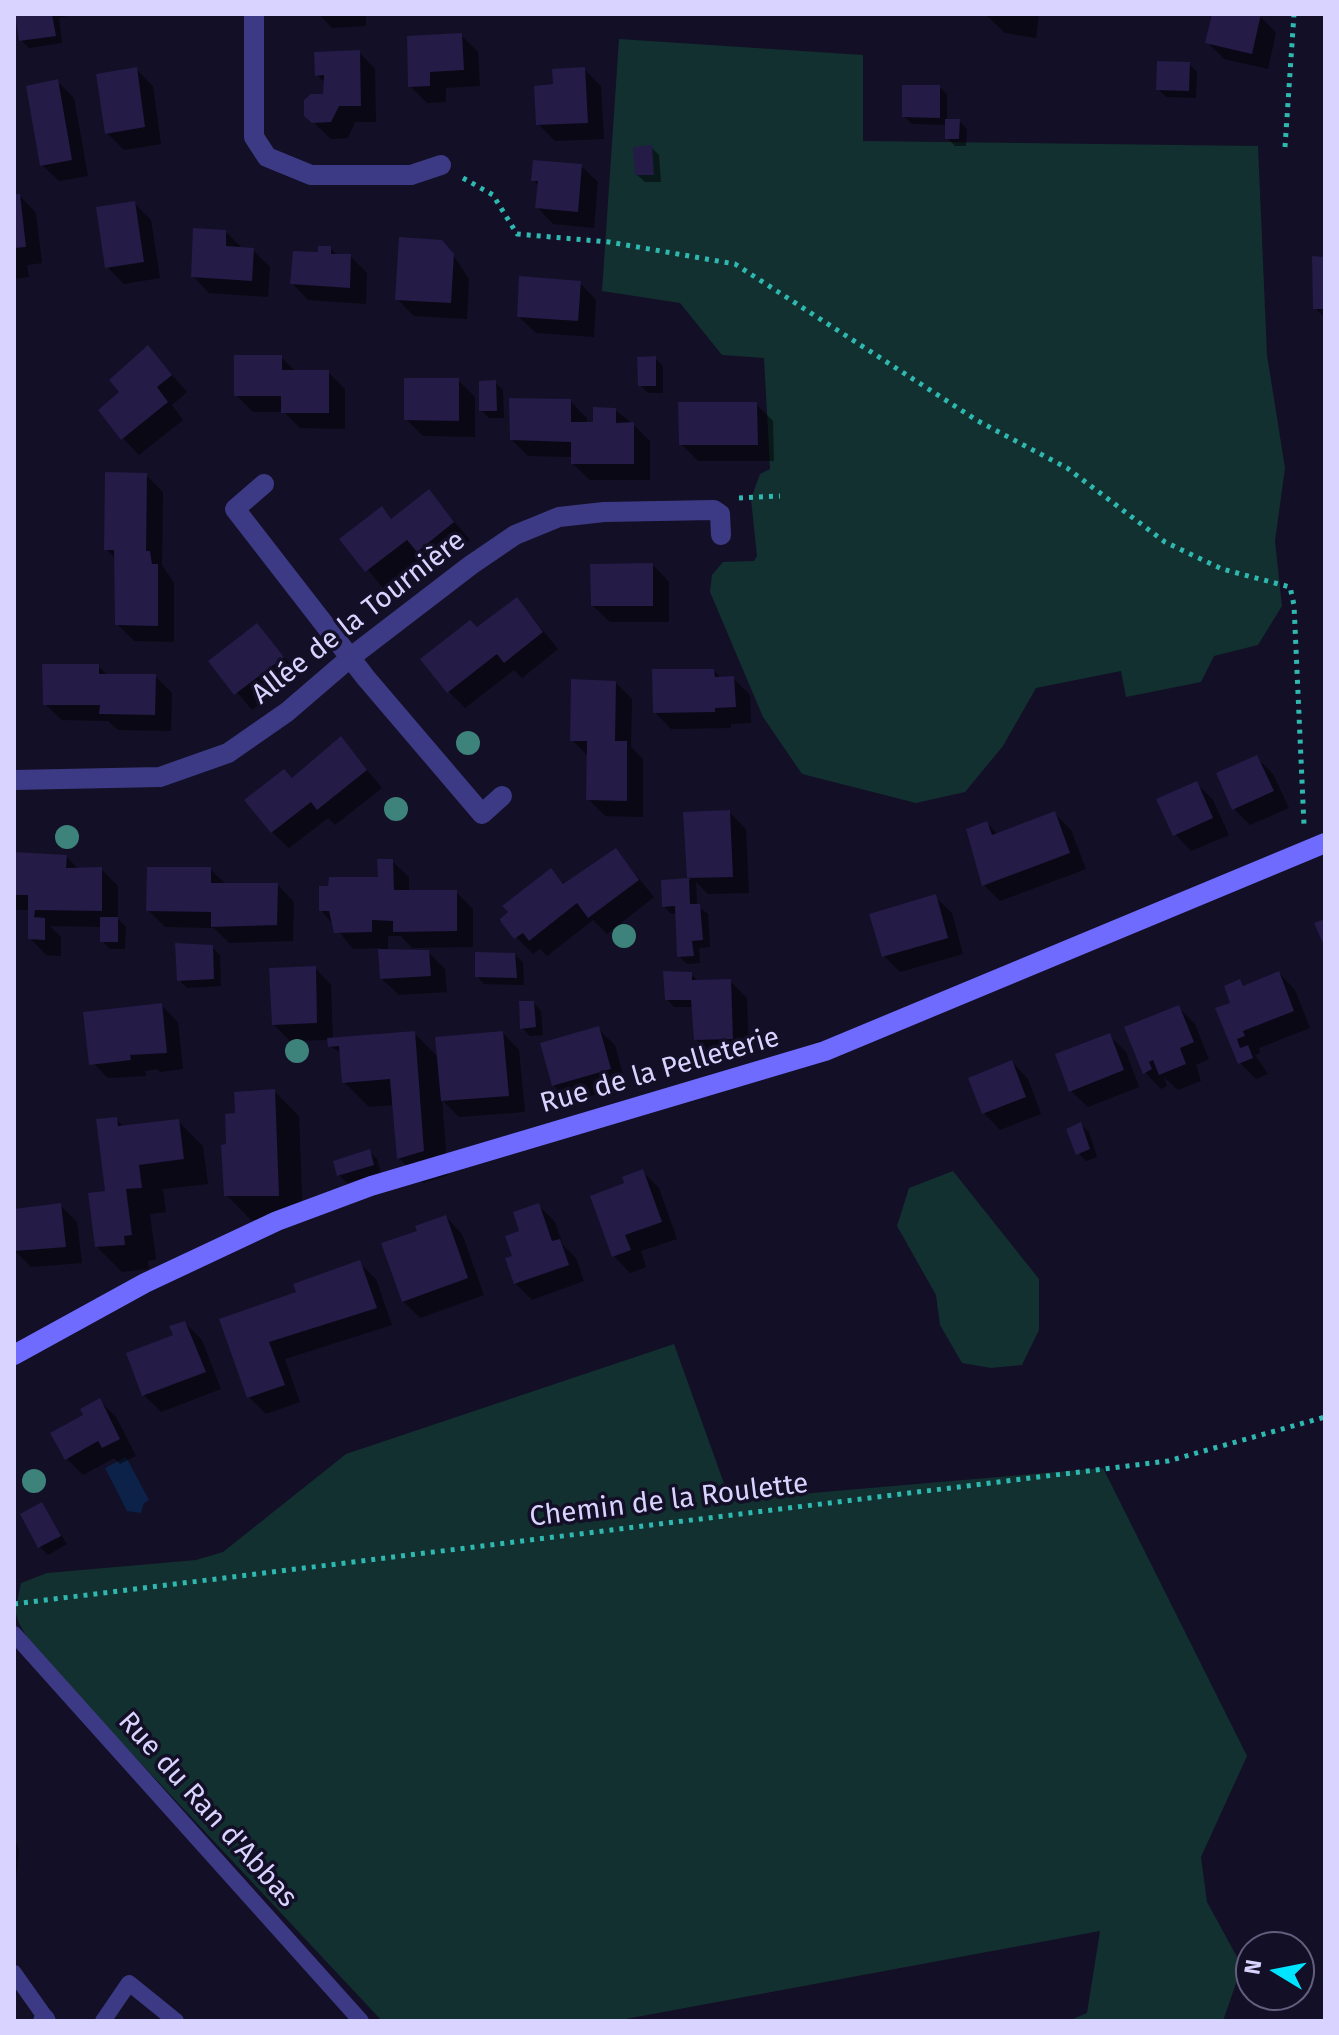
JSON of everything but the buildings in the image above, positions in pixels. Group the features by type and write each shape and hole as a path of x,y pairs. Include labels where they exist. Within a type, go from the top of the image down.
{"main road":[{"name":"Rue de la Pelleterie","path":"14,1355 145,1283 277,1221 371,1186 812,1056 1317,846"}],"street":[{"path":"254,14 254,137 267,157 311,175 411,175 441,165"},
{"path":"264,484 235,509 351,657 482,814 502,796"},
{"name":"Allée de la Tournière","path":"14,780 160,777 228,753 287,712 351,657 515,535 559,517 604,512 714,510 720,514 721,535"}],"lane":[{"name":"Rue du Ran d'Abbas","path":"14,1634 361,2021"},
{"path":"14,1973 46,2020"},
{"path":"103,2021 129,1983 176,2021"}],"path":[{"path":"1285,147 1294,14"},
{"path":"441,165 493,195 517,234 609,242 735,264 978,421 1067,468 1165,542 1222,569 1290,587 1294,605 1304,831 1317,846"},
{"name":"Chemin de la Roulette","path":"14,1604 1168,1461 1325,1417"}],"green space":[{"path":"619,39 863,55 863,141 1258,146 1267,355 1285,468 1275,541 1282,606 1258,645 1214,656 1201,682 1126,697 1121,671 1036,688 1003,746 965,792 916,803 802,774 763,717 710,592 712,575 723,562 754,561 757,556 751,499 760,474 770,469 764,358 722,355 680,303 602,291"},
{"path":"953,1171 1039,1279 1039,1330 1022,1365 991,1368 962,1363 940,1325 936,1295 897,1226 909,1188"},
{"path":"674,1344 730,1500 1103,1468 1247,1756 1201,1857 1207,1902 1235,1953 1235,1986 1223,2021 1068,2021 1087,2013 1100,1931 615,2021 382,2021 32,1647 15,1611 21,1583 47,1573 196,1560 223,1552 346,1454"}],"water":[{"path":"126,1457 149,1500 144,1503 141,1513 127,1511 105,1468"}]}
